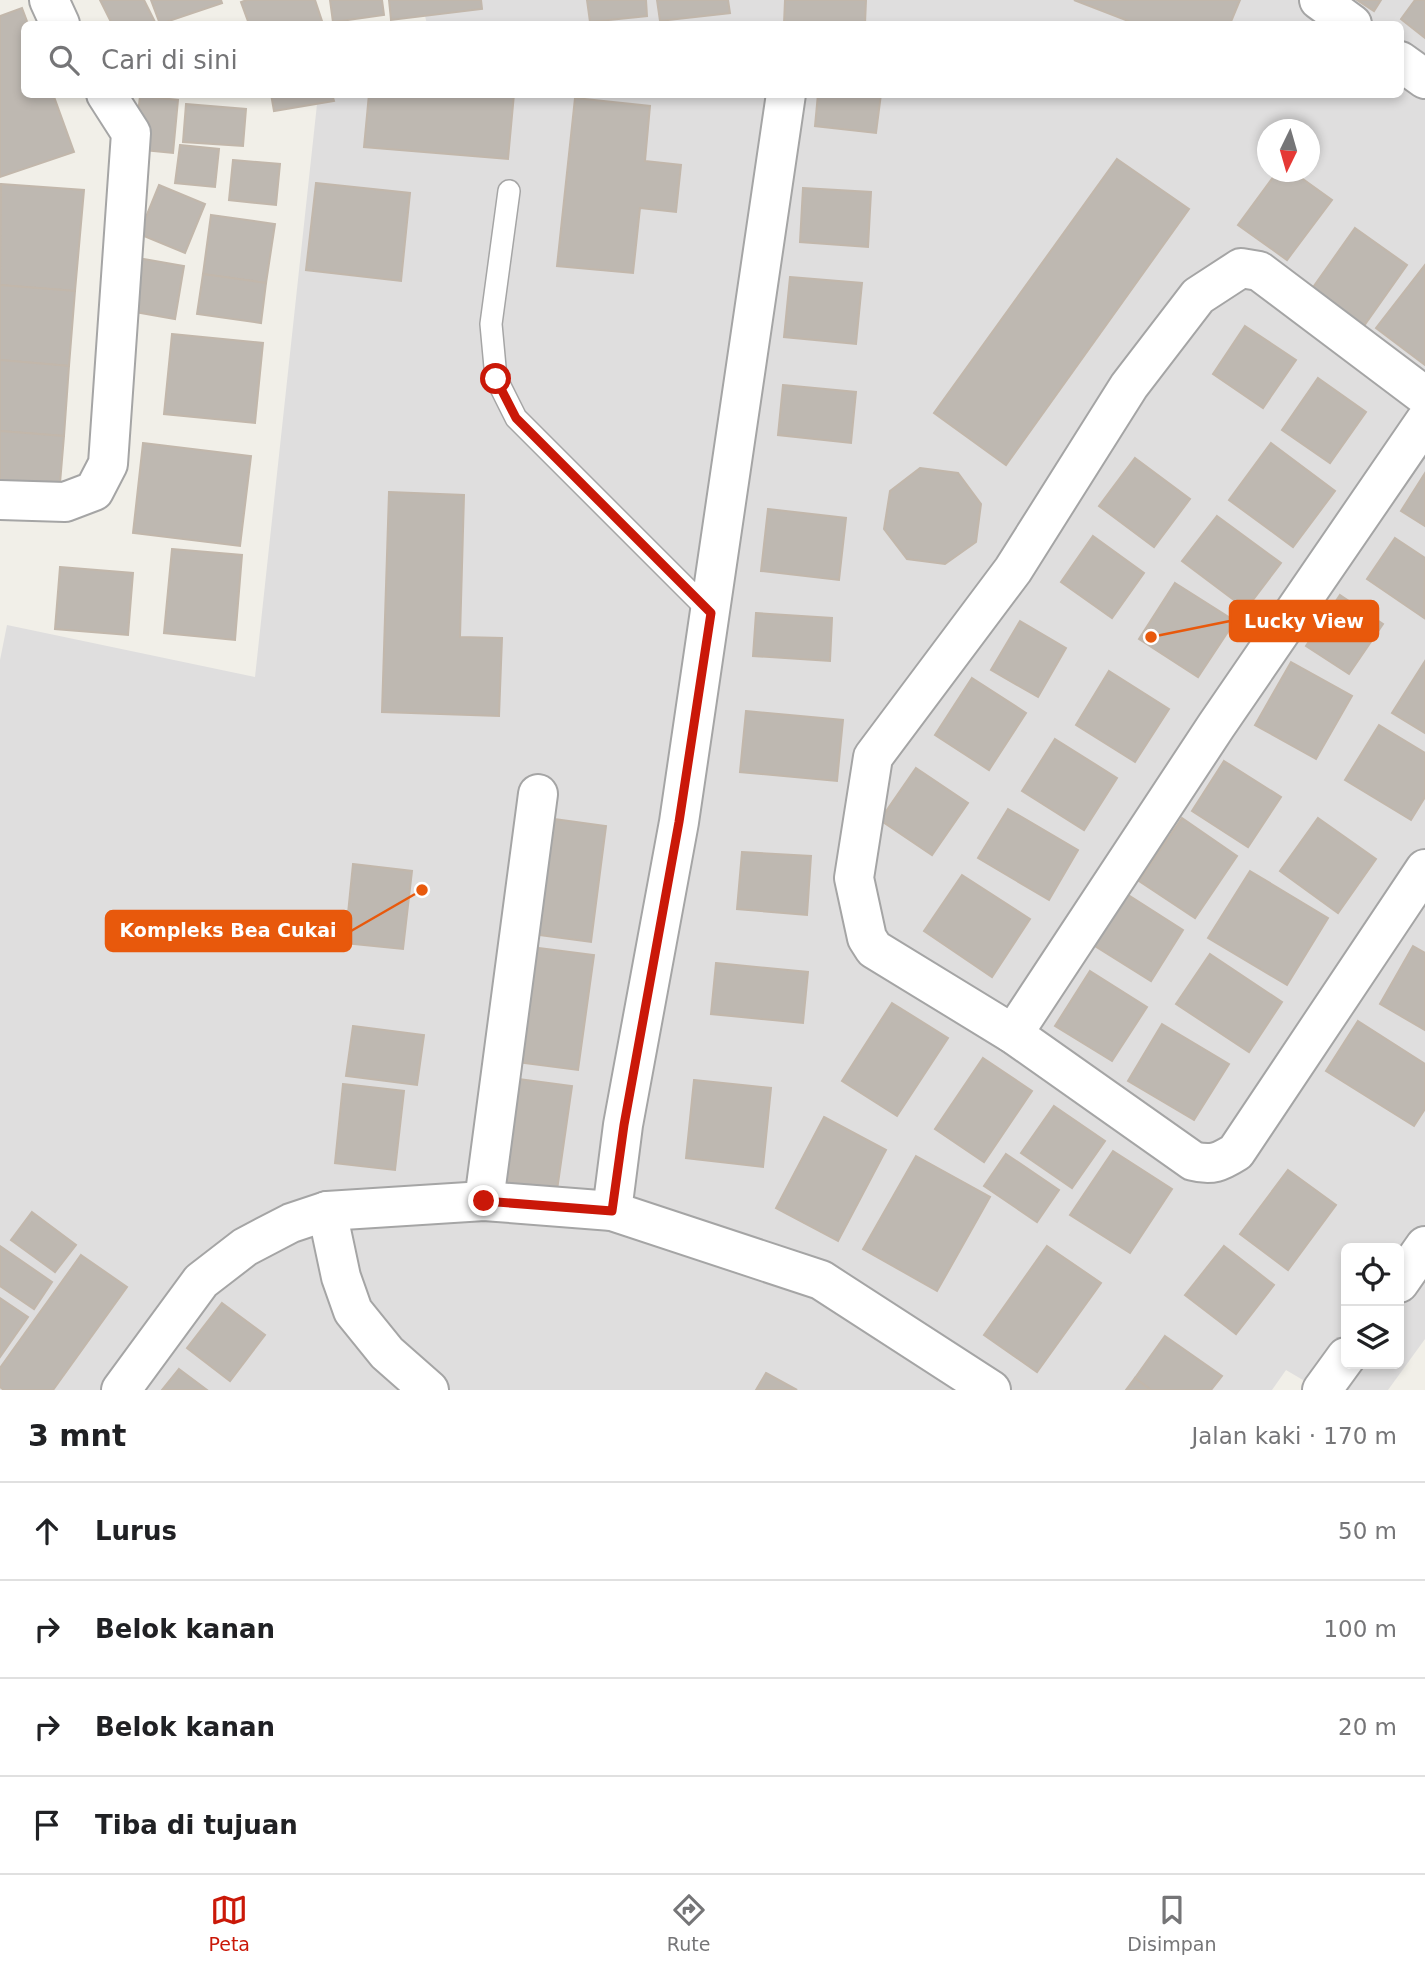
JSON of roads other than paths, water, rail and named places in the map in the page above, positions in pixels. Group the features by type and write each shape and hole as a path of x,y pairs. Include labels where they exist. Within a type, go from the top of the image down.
{"street":[{"path":"49,0 59,21"},
{"path":"1319,0 1348,21"},
{"path":"1404,63 1425,79"},
{"path":"0,500 65,502 94,491 108,464 131,133 109,98"},
{"path":"612,1211 624,1125 679,822 785,98"},
{"path":"1425,396 1259,271 1241,268 1198,296 1129,386 1013,570 873,758 854,878 867,938 874,949 1013,1034 1193,1161 1206,1164 1221,1161 1236,1152 1425,869"},
{"path":"1013,1034 1216,726 1425,421"},
{"path":"484,1201 538,794"},
{"path":"121,1390 201,1281 245,1247 292,1223 327,1211 484,1201 612,1211 821,1280 991,1390"},
{"path":"327,1211 341,1277 353,1311 387,1353 428,1390"},
{"path":"1404,1276 1425,1246"},
{"path":"1322,1390 1341,1364"}],"lane":[{"path":"509,191 491,324 496,379 516,418 711,613"}],"place":[{"name":"Lucky View","path":"1151,637"},
{"name":"Kompleks Bea Cukai","path":"422,890"}]}
